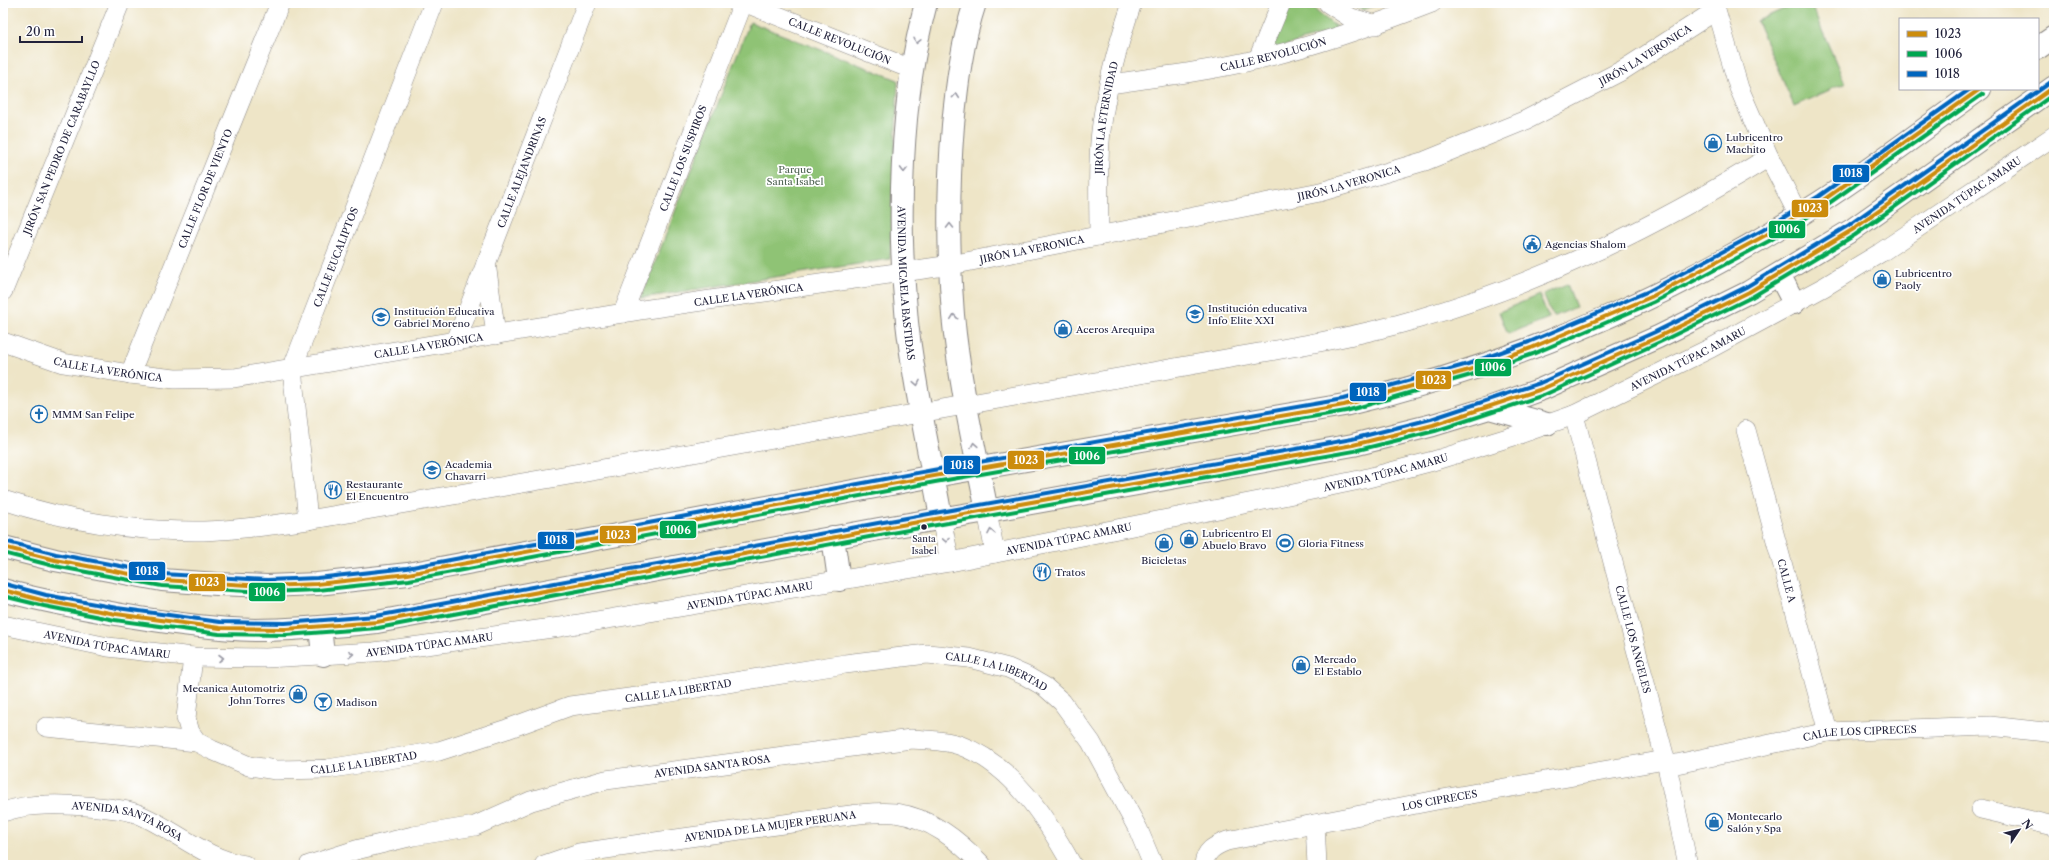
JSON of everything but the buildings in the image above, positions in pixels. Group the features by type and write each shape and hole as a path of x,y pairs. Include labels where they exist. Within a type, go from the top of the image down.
{"main road":[{"name":"AVENIDA MICAELA BASTIDAS","path":"926,3 911,69 904,149 904,272 907,322 941,518"},
{"path":"975,3 957,82 949,170 951,265 953,315 967,405 987,511"},
{"path":"2039,47 2054,37"},
{"path":"3,547 55,560 162,580 267,586 317,584 408,574 978,468 1344,406 1434,382 1570,333 1646,300 1721,262 1799,216 1832,195 1979,90"},
{"path":"3,590 74,607 166,623 214,628 256,630 320,627 377,622 833,537 987,511 1353,445 1433,425 1489,408 1590,369 1700,316 1779,274 1852,230 2053,91"},
{"path":"1779,274 1794,303"},
{"path":"1489,408 1548,424"},
{"path":"833,537 839,580"},
{"path":"320,627 323,655"}],"street":[{"name":"JIRÓN SAN PEDRO DE CARABAYLLO","path":"3,291 120,3"},
{"name":"CALLE FLOR DE VIENTO","path":"130,374 280,3"},
{"name":"CALLE EUCALIPTOS","path":"308,520 292,369 434,3"},
{"name":"CALLE ALEJANDRINAS","path":"456,341 587,3"},
{"name":"CALLE LOS SUSPIROS","path":"623,313 743,3"},
{"name":"CALLE REVOLUCIÓN","path":"746,3 911,69"},
{"name":"JIRÓN LA ETERNIDAD","path":"1099,236 1098,183 1101,131 1109,84 1132,3"},
{"path":"1258,59 1281,3"},
{"path":"1328,3 1351,18 1376,25"},
{"name":"CALLE REVOLUCIÓN","path":"1109,84 1184,74 1258,59 1318,44 1376,25 1432,3"},
{"path":"1715,7 1739,88 1769,157 1799,216"},
{"name":"JIRÓN LA VERONICA","path":"951,265 1320,192 1425,161 1526,120 1616,74 1715,7"},
{"name":"AVENIDA TÚPAC AMARU","path":"3,625 108,647 193,657 266,658 374,652 560,627 950,562 1266,500 1364,479 1432,461 1548,424 1574,414 1711,348 1794,303 1880,253 2054,136"},
{"path":"3,500 73,518 147,530 205,531 308,520 922,414 1344,338 1417,319 1484,297 1570,264 1643,230 1695,202 1769,157"},
{"path":"486,261 496,335"},
{"name":"CALLE LA VERÓNICA","path":"3,342 63,363 130,374 175,379 234,378 623,313 951,265"},
{"name":"CALLE LOS ANGELES","path":"1574,414 1666,763 1688,865"},
{"name":"CALLE A","path":"1746,430 1828,732"},
{"path":"987,511 995,553"},
{"name":"AVENIDA MICAELA BASTIDAS","path":"941,518 950,562"},
{"name":"CALLE LA LIBERTAD","path":"197,742 250,766 276,770 327,769 439,751 507,729 570,706 659,694 852,663 926,654 968,658 1008,668 1026,676 1045,687 1062,702 1091,742 1138,829 1153,865"},
{"path":"193,657 186,718 190,732 197,742"},
{"name":"CALLE LOS CIPRECES","path":"1666,763 1828,732 1990,726 2054,733"},
{"path":"46,727 197,742"},
{"name":"AVENIDA SANTA ROSA","path":"309,865 356,850 413,836 475,826 530,801 606,780 911,739 935,740 958,745 979,754 1000,768 1019,788 1036,810 1072,865"},
{"name":"LOS CIPRECES","path":"1204,865 1205,857 1214,846 1227,841 1437,800 1666,763"},
{"name":"AVENIDA SANTA ROSA","path":"3,812 44,804 110,809 137,814 232,863 245,865"},
{"path":"1981,809 2054,826"},
{"name":"AVENIDA DE LA MUJER PERUANA","path":"544,865 579,852 837,818 894,813 918,818 938,827 959,842 982,865"},
{"path":"1315,824 1317,865"}],"green space":[{"path":"1291,3 1312,3 1317,12 1339,29 1272,50"},
{"path":"1343,3 1382,3 1363,10"},
{"path":"1797,3 1810,3 1845,83 1794,106 1757,21"},
{"name":"Parque Santa Isabel","path":"750,22 898,80 890,259 641,298"},
{"path":"1567,284 1576,307 1553,317 1543,294"},
{"path":"1539,295 1549,318 1508,334 1499,312"}],"transit line":[{"name":"1018","path":"5,584 46,595 117,608 220,622 285,623 376,616 878,523 1352,439 1431,419 1540,383 1655,332 1746,287 1849,225 2051,82"},
{"name":"1023","path":"3,590 45,601 116,614 220,628 286,629 377,622 879,529 1353,445 1433,425 1542,389 1658,337 1749,292 1852,230 2054,87"},
{"name":"1018","path":"4,541 56,554 163,574 267,580 317,578 407,568 933,470 1343,399 1468,364 1529,342 1649,291 1763,230 1819,196 1969,90"},
{"name":"1023","path":"3,547 55,560 162,580 267,586 317,584 408,574 934,476 1344,405 1469,370 1531,348 1651,297 1766,235 1822,201 1979,90"},
{"name":"1006","path":"3,553 54,566 162,586 267,592 318,590 409,580 935,482 1346,411 1471,375 1533,354 1654,302 1769,241 1825,206 1983,94"},
{"name":"1006","path":"3,596 115,620 219,634 286,635 378,628 880,535 1354,451 1435,431 1544,395 1660,342 1752,297 1855,235 2054,94"}],"place":[{"name":"Lubricentro Machito","path":"1713,143"},
{"name":"Agencias Shalom","path":"1532,244"},
{"name":"Lubricentro Paoly","path":"1882,279"},
{"name":"Institución educativa Info Elite XXI","path":"1195,314"},
{"name":"Institución Educativa Gabriel Moreno","path":"381,317"},
{"name":"Aceros Arequipa","path":"1063,329"},
{"name":"MMM San Felipe","path":"39,414"},
{"name":"Academia Chavarri","path":"432,470"},
{"name":"Restaurante El Encuentro","path":"333,490"},
{"name":"Santa Isabel","path":"924,527"},
{"name":"Lubricentro El Abuelo Bravo","path":"1189,539"},
{"name":"Bicicletas","path":"1164,543"},
{"name":"Gloria Fitness","path":"1285,543"},
{"name":"Tratos","path":"1042,572"},
{"name":"Mercado El Establo","path":"1301,665"},
{"name":"Mecanica Automotriz John Torres","path":"298,694"},
{"name":"Madison","path":"323,702"},
{"name":"Montecarlo Salón y Spa","path":"1714,822"}]}
